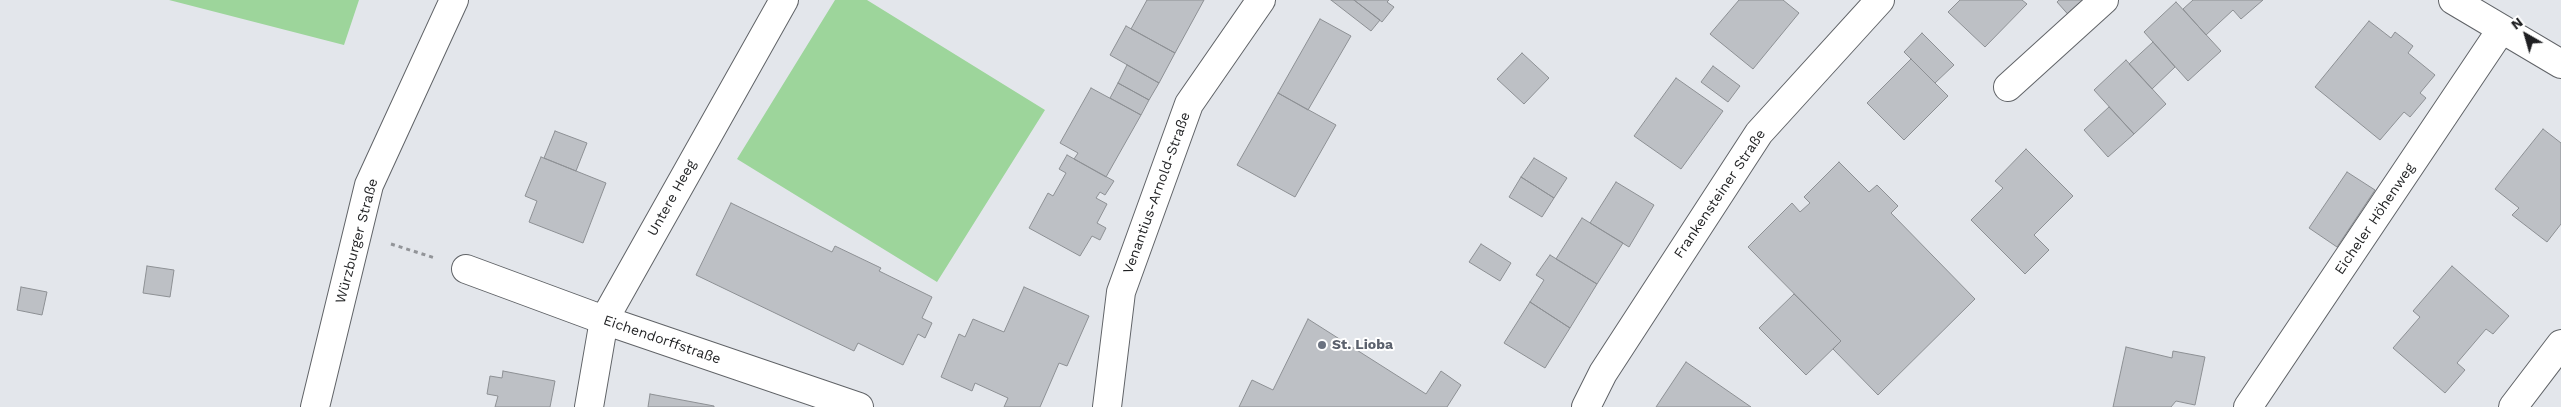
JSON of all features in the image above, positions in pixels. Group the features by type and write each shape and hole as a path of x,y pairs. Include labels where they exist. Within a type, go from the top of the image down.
{"street":[{"name":"Würzburger Straße","path":"315,407 369,185 454,0"},
{"name":"Untere Heeg","path":"589,407 604,320 784,0"},
{"name":"Venantius-Arnold-Straße","path":"1107,407 1121,292 1189,104 1261,0"},
{"name":"Frankensteiner Straße","path":"1586,407 1603,373 1759,133 1880,0"},
{"path":"2008,87 2104,0"},
{"path":"2453,0 2561,64"},
{"name":"Eicheler Höhenweg","path":"2248,407 2501,30"},
{"name":"Eichendorffstraße","path":"466,269 604,320 859,407"},
{"path":"2513,407 2561,344"}],"path":[{"path":"358,233 466,269"}],"green space":[{"path":"169,0 359,0 344,45"},
{"path":"835,0 867,0 1045,110 937,282 737,159"}],"building":[{"path":"1147,0 1204,0 1175,53 1131,29"},
{"path":"1331,0 1354,0 1380,20 1371,31"},
{"path":"1354,0 1389,0 1387,2 1394,7 1382,22"},
{"path":"1739,0 1783,0 1799,13 1753,69 1710,34"},
{"path":"1960,0 2022,0 2027,4 1985,47 1948,12"},
{"path":"2059,0 2094,0 2073,20 2057,2"},
{"path":"2193,0 2263,0 2241,19 2233,10 2206,35 2183,9"},
{"path":"2176,2 2221,51 2188,81 2144,32"},
{"path":"1320,19 1351,36 1308,110 1278,93"},
{"path":"2369,21 2391,38 2395,32 2413,46 2408,53 2435,75 2420,93 2426,98 2410,117 2404,112 2380,140 2315,87"},
{"path":"1126,26 1175,53 1159,83 1110,55"},
{"path":"1922,33 1954,65 1935,83 1904,52"},
{"path":"2153,42 2175,67 2152,89 2129,64"},
{"path":"1522,53 1549,78 1524,104 1497,79"},
{"path":"1911,59 1948,96 1904,140 1867,103"},
{"path":"2126,60 2166,104 2134,134 2094,90"},
{"path":"1127,65 1159,83 1149,100 1118,83"},
{"path":"1713,66 1740,86 1728,102 1701,82"},
{"path":"1676,78 1723,111 1681,169 1634,136"},
{"path":"1118,83 1149,100 1141,115 1110,98"},
{"path":"1091,88 1141,115 1106,177 1074,159 1078,153 1060,143"},
{"path":"1278,93 1336,125 1295,197 1237,165"},
{"path":"2109,107 2134,134 2108,157 2084,130"},
{"path":"2543,129 2561,143 2561,224 2547,242 2512,215 2519,208 2495,189"},
{"path":"555,131 587,143 576,171 544,158"},
{"path":"2026,149 2073,196 2034,235 2049,250 2025,274 1971,220 2003,188 1995,181"},
{"path":"1067,155 1114,181 1105,195 1100,192 1096,198 1107,204 1097,223 1106,228 1100,240 1092,236 1080,256 1029,228 1048,193 1053,196 1066,173 1059,169"},
{"path":"541,157 606,183 583,243 529,222 537,201 525,196"},
{"path":"1534,158 1567,178 1554,198 1521,177"},
{"path":"1839,162 1869,192 1877,185 1898,206 1891,213 1975,299 1878,395 1833,349 1841,341 1748,247 1792,203 1800,212 1810,203 1804,197"},
{"path":"2347,172 2375,190 2337,247 2309,228"},
{"path":"1521,177 1554,198 1542,217 1509,197"},
{"path":"1616,182 1654,205 1629,247 1590,223"},
{"path":"731,203 832,252 835,246 881,268 879,271 932,297 922,318 932,323 925,338 918,334 903,365 858,343 854,351 696,275"},
{"path":"1582,218 1623,243 1597,284 1556,259"},
{"path":"1481,244 1511,263 1500,281 1469,262"},
{"path":"1550,255 1597,284 1570,328 1530,302 1544,280 1536,275"},
{"path":"147,266 174,270 170,297 143,293"},
{"path":"2452,266 2509,316 2493,334 2486,329 2457,363 2465,370 2445,393 2393,348 2420,317 2413,311"},
{"path":"21,287 47,292 42,315 17,310"},
{"path":"1024,287 1089,316 1067,366 1059,363 1040,407 1004,407 1008,398 975,383 972,391 941,377 959,334 965,337 973,319 1004,332"},
{"path":"1794,294 1841,341 1806,375 1759,328"},
{"path":"1530,302 1570,328 1545,368 1504,343"},
{"name":"St. Lioba","path":"1308,319 1426,394 1441,371 1461,385 1447,407 1239,407 1252,380 1273,390"},
{"path":"2126,347 2172,358 2173,351 2205,357 2195,405 2176,401 2171,407 2113,407"},
{"path":"1686,362 1751,407 1656,407"},
{"path":"503,371 555,381 550,407 495,407 498,396 487,394 490,376 502,378"},
{"path":"650,394 714,406 714,407 648,407"}],"place":[{"name":"St. Lioba","path":"1322,345"}]}
